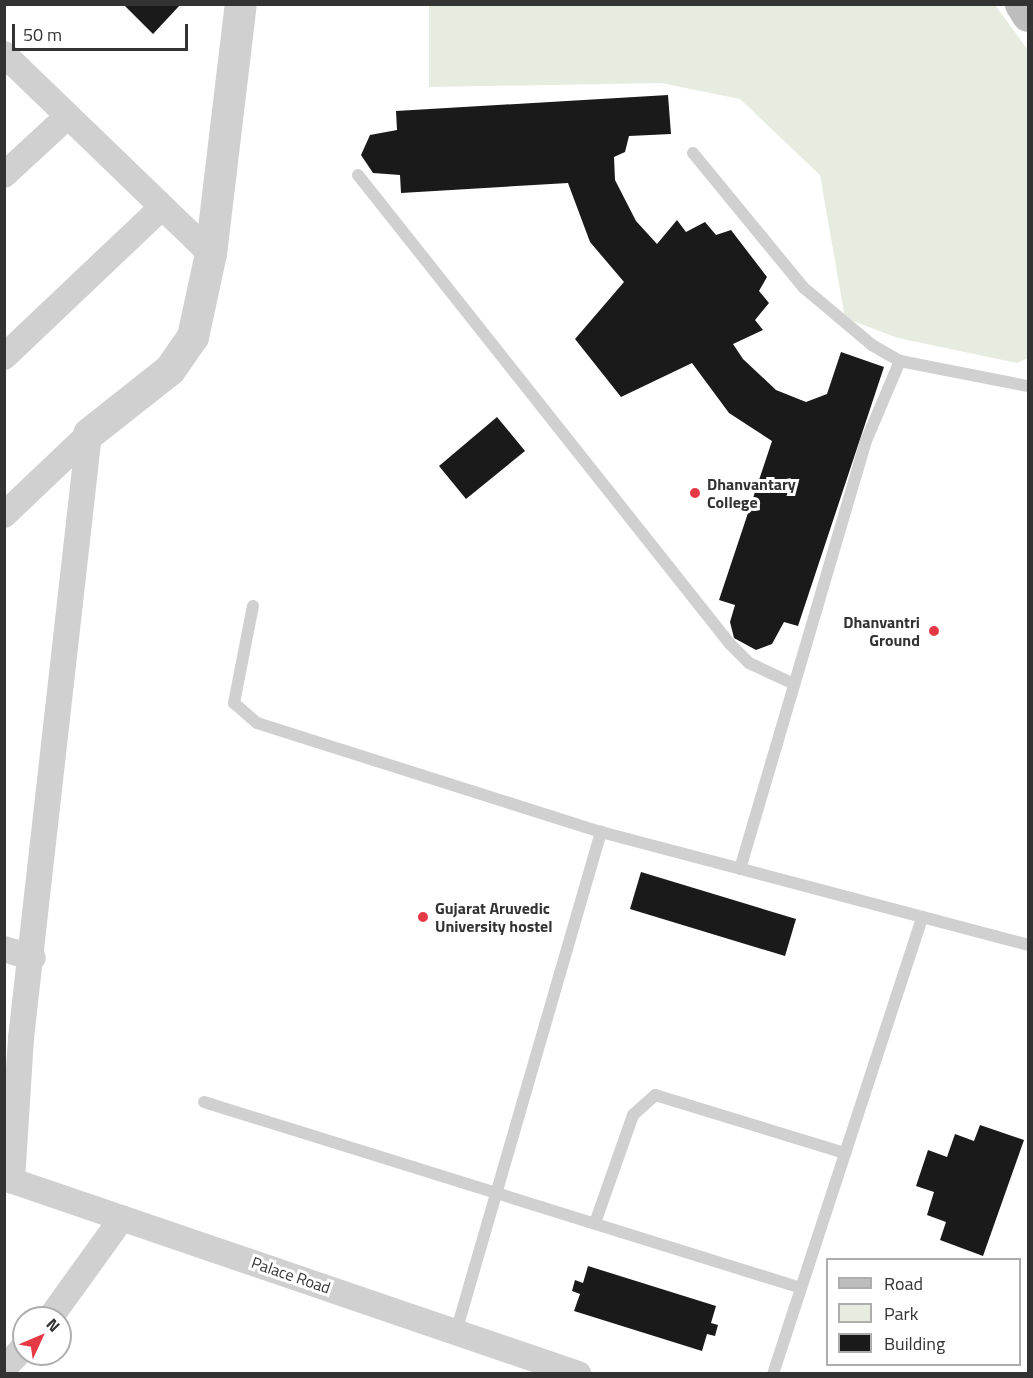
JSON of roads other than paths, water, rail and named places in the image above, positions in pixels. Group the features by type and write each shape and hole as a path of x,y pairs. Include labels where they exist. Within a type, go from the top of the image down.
{"main road":[{"path":"1021,4 1029,15"}],"street":[{"path":"4,515 89,434 170,370 193,337 211,255 241,4"},
{"path":"4,54 211,255"},
{"path":"4,175 68,116"},
{"path":"4,357 161,208"},
{"path":"8,1179 89,434"},
{"path":"4,949 33,958"},
{"name":"Palace Road","path":"8,1179 578,1374"},
{"path":"59,1306 122,1218"}],"lane":[{"path":"693,153 804,288 872,345 900,361 1029,386"},
{"path":"358,175 730,644 749,663 794,684"},
{"path":"740,869 866,441 900,361"},
{"path":"253,606 234,687 234,703 243,714 601,832 1029,945"},
{"path":"456,1332 601,832"},
{"path":"773,1374 922,917"},
{"path":"595,1223 633,1115 655,1095 845,1153"},
{"path":"204,1102 801,1288"}],"place":[{"name":"Dhanvantary College","path":"695,493"},
{"name":"Dhanvantri Ground","path":"934,631"},
{"name":"Gujarat Aruvedic University hostel","path":"423,917"}]}
